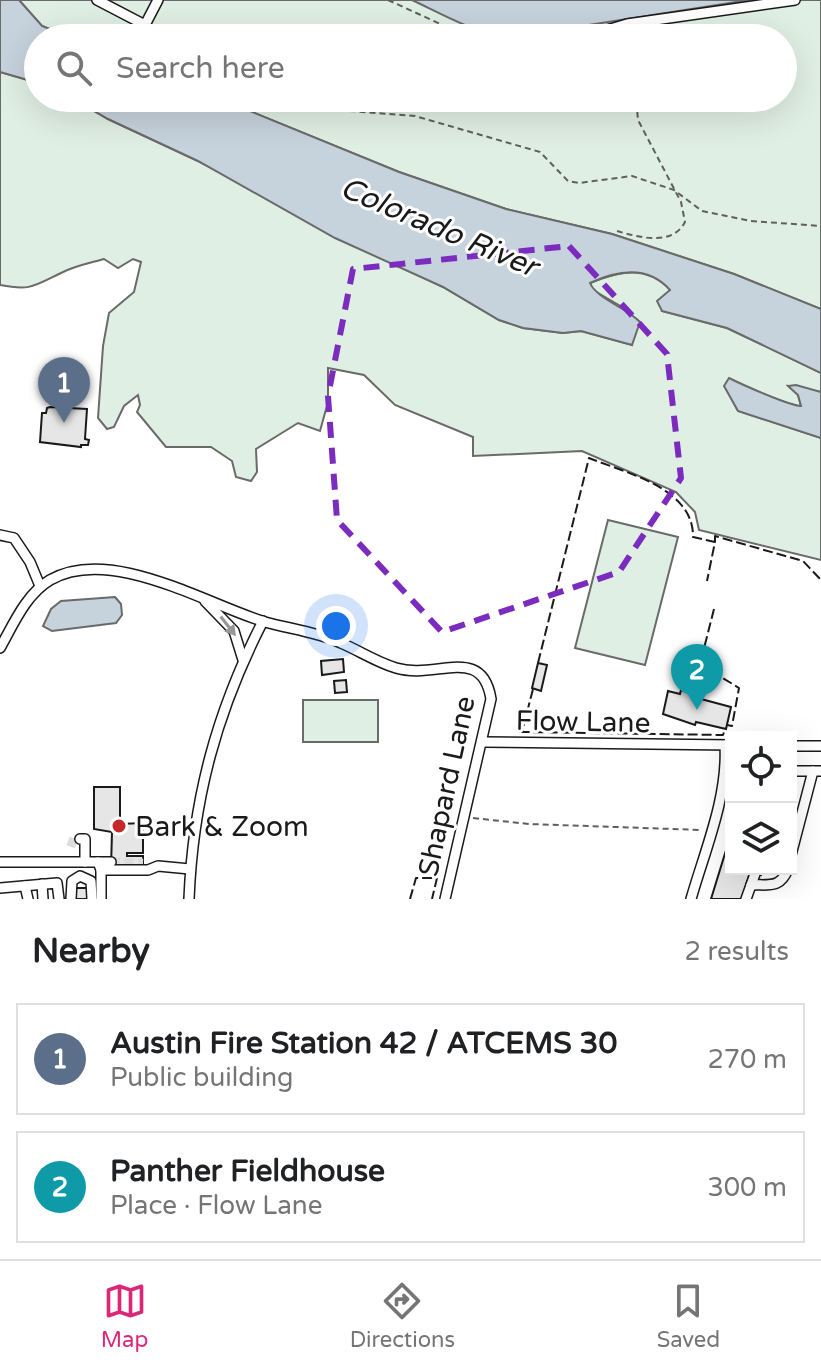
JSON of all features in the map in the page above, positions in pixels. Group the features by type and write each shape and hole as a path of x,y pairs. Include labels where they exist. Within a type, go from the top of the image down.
{"street":[{"path":"97,0 143,24"},
{"path":"146,24 158,0"},
{"path":"627,24 795,0"},
{"path":"0,535 14,538 30,562 40,586"},
{"path":"0,648 40,586 62,575 89,571 143,576 263,621 243,660 204,771 196,809 189,899"},
{"path":"202,598 234,631 243,660"},
{"name":"Shapard Lane","path":"263,621 339,641 383,664 402,670 470,668 479,670 485,677 491,699 445,899"},
{"name":"Flow Lane","path":"483,742 725,745"},
{"path":"797,746 821,746"},
{"path":"797,817 817,771"},
{"path":"691,899 725,772"},
{"path":"720,798 725,800"},
{"path":"82,842 85,862"},
{"path":"0,862 85,862 148,870 158,866"},
{"path":"99,866 111,862"},
{"path":"143,863 190,869"},
{"path":"99,866 101,899"},
{"path":"746,899 755,875"},
{"path":"751,885 777,884 785,875"},
{"path":"12,899 5,888 59,884 80,876 89,879 92,899"},
{"path":"71,899 73,879"},
{"path":"42,884 43,899"},
{"path":"59,884 59,899"},
{"path":"25,886 28,899"}],"path":[{"path":"388,0 440,24"},
{"path":"364,112 415,116 540,152 568,181 579,183 632,176 674,190 702,211 751,221 821,226"},
{"path":"617,231 647,238 674,234 681,230 685,214 638,120 637,112"},
{"path":"464,817 529,824 710,831"}],"highlighted area":[{"path":"569,246 667,354 681,478 619,572 442,632 337,520 328,396 353,269"}],"green space":[{"path":"19,0 821,0 821,309 734,274 612,234 506,209 399,172 252,112 797,112 797,24 40,24"},
{"path":"0,72 24,79 24,112 96,112 443,287 499,320 523,328 563,333 581,331 632,345 629,311 593,290 590,283 622,273 652,276 671,290 662,311 727,328 821,373 821,392 789,386 798,395 801,406 729,379 725,386 738,411 821,438 821,560 699,530 695,512 676,492 582,451 473,456 473,437 395,405 364,375 328,368 328,402 320,431 298,423 256,449 257,472 251,481 236,477 232,461 211,447 166,447 137,412 140,405 138,395 124,406 114,427 107,429 98,418 103,346 109,313 134,292 141,262 133,259 118,268 104,259 71,268 32,286 0,285"},
{"path":"608,520 678,537 645,665 575,648"},
{"path":"303,700 378,700 378,742 303,742"}],"water":[{"path":"0,0 19,0 40,24 24,24 24,79 0,72"},
{"path":"412,0 749,0 595,24 462,24"},
{"name":"Colorado River","path":"96,112 252,112 399,172 506,209 612,234 734,274 821,309 821,373 727,328 662,311 657,301 670,290 642,273 611,275 590,283 640,322 632,345 581,331 563,333 523,328 499,320 443,287 335,238 198,161"},
{"path":"729,378 766,395 801,406 798,395 788,386 796,385 821,392 821,438 738,411 724,386"},
{"path":"115,597 121,604 122,615 116,623 52,631 43,626 51,609 61,601"}],"building":[{"path":"50,407 87,409 85,439 89,440 88,445 81,447 40,442 42,413"},
{"path":"688,656 696,657 689,684 682,683"},
{"path":"343,659 344,672 322,675 321,661"},
{"path":"538,663 547,665 541,691 532,688"},
{"path":"346,680 347,692 335,693 334,681"},
{"path":"681,690 731,707 726,729 696,722 695,725 663,714 668,691 680,694"},
{"name":"Bark & Zoom","path":"94,787 120,787 120,824 143,823 143,853 127,853 127,856 143,856 143,868 111,868 112,832 94,829"},
{"path":"725,854 725,875 749,875 742,899 711,899"},
{"path":"76,888 91,888 91,899 76,899"}],"tunnel":[{"path":"68,841 79,845"},
{"path":"111,862 143,863"}],"fence":[{"path":"538,663 589,458 655,485 682,506 690,520 693,537 715,542 707,581"},
{"path":"715,542 715,536 803,561 821,580"},
{"path":"714,609 700,664 739,688 732,726 727,725"},
{"path":"533,689 522,732 723,735 725,729"},
{"path":"410,899 416,878 437,878 432,899"}],"place":[{"name":"Austin Fire Station 42 / ATCEMS 30","path":"64,423"},
{"name":"Panther Fieldhouse","path":"697,710"},
{"name":"Bark & Zoom","path":"119,826"}]}
